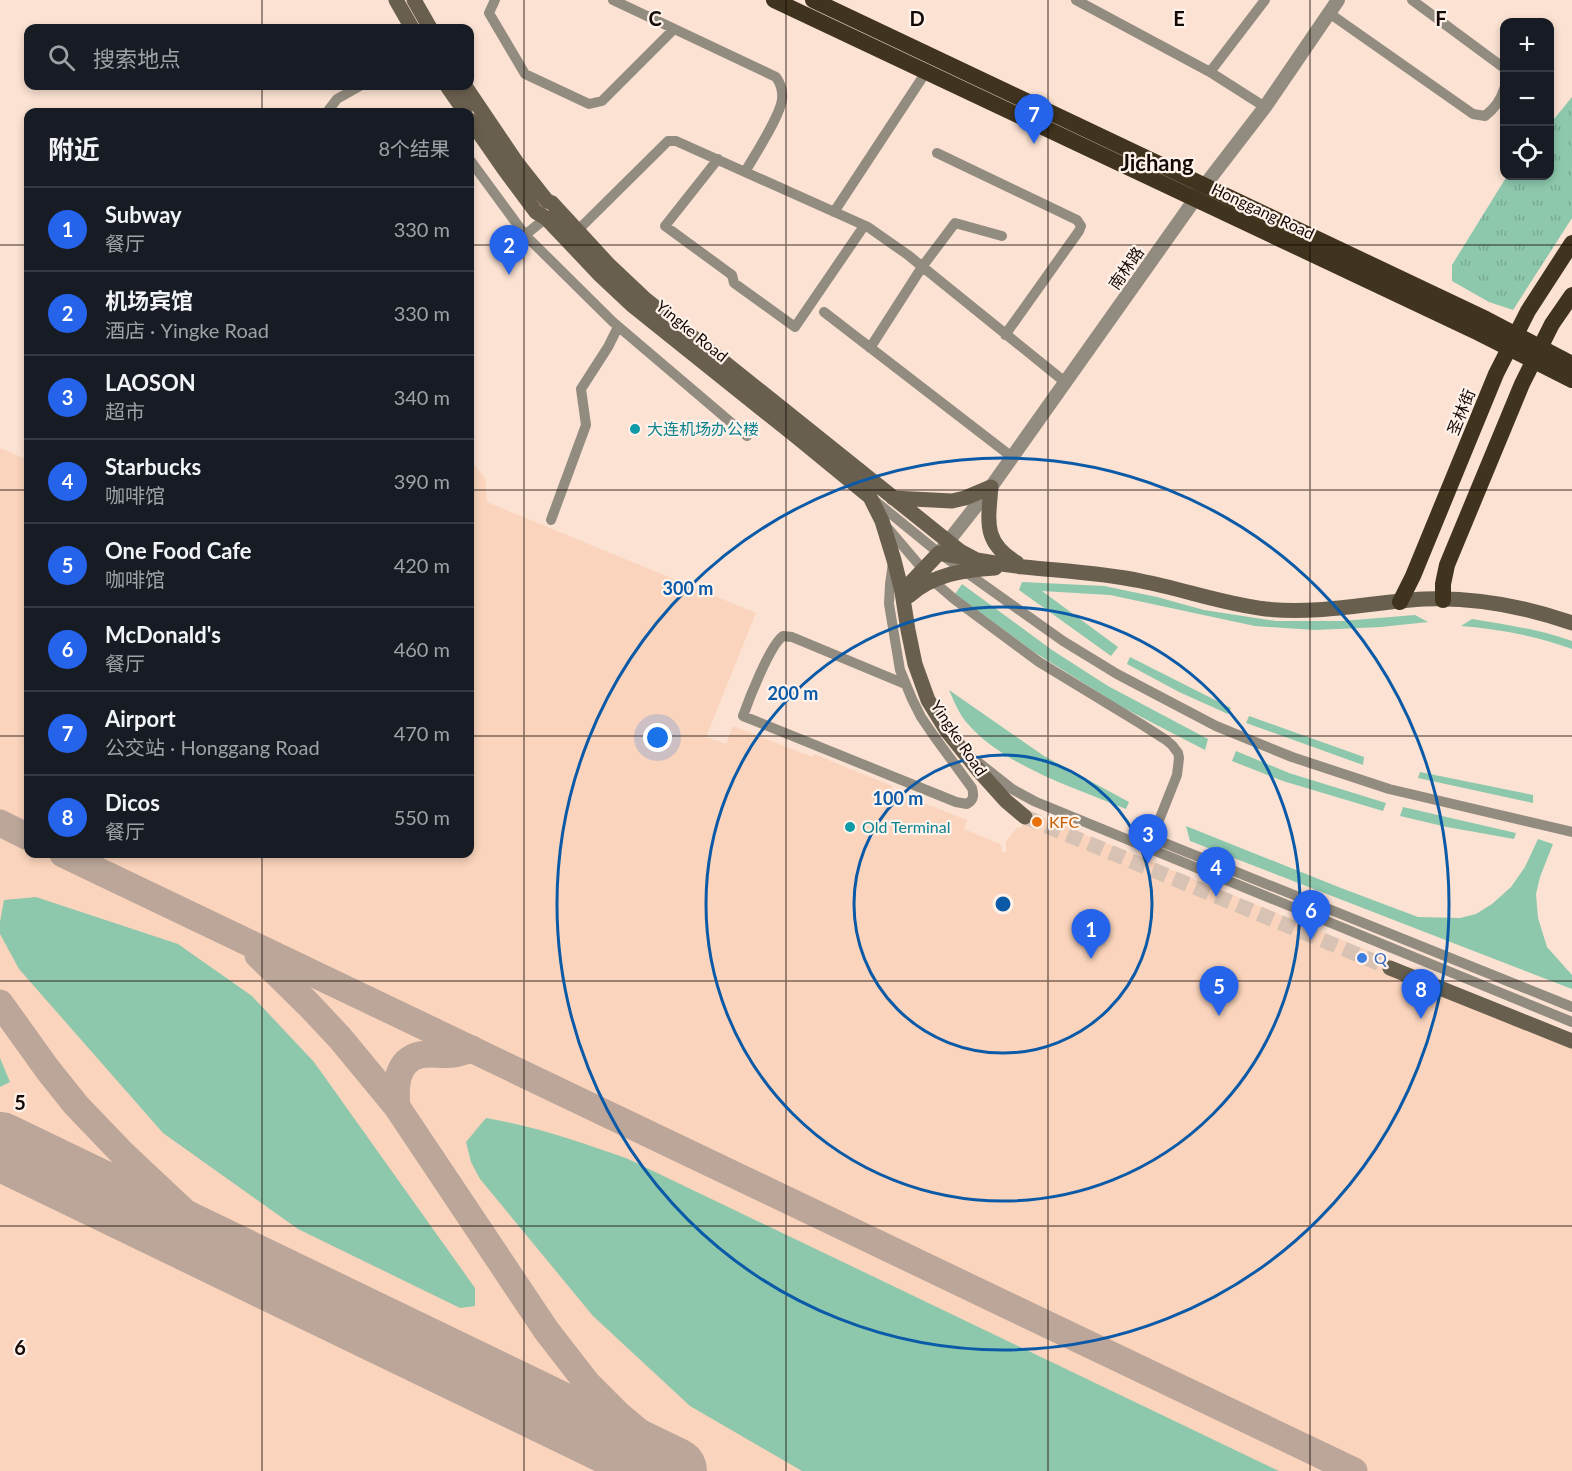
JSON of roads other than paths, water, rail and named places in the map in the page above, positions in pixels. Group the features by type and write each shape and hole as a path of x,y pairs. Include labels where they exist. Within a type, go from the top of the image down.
{"highway":[{"name":"Honggang Road","path":"774,0 926,72 1200,192"},
{"name":"Honggang Road","path":"821,2 1200,192 1513,341 1537,354 1572,380"},
{"name":"圣林街","path":"1400,602 1413,576 1496,374 1528,311 1572,243"},
{"path":"1443,600 1443,584 1447,565 1522,384 1552,324 1572,295"},
{"name":"Honggang Road","path":"1537,354 1572,364"}],"main road":[{"path":"396,0 410,24"},
{"path":"414,0 428,24"},
{"path":"450,90 462,108"},
{"name":"Yingke Road","path":"468,90 547,201 552,203 629,284 893,498 943,547"},
{"name":"Yingke Road","path":"474,126 536,212 546,218 633,306 870,497 882,521 894,560 903,596 911,647 928,700 943,725 999,794 1025,818"},
{"path":"893,498 952,501 991,487 990,535 997,548 1022,566"},
{"path":"903,596 928,575 943,547 970,565"},
{"path":"928,575 970,565 1022,566 1140,580 1265,609 1321,609 1425,599 1476,601 1529,611 1572,623"},
{"path":"1390,968 1572,1041"}],"street":[{"path":"495,0 489,13 525,74 589,104 602,101 674,29"},
{"path":"613,0 776,77 782,86 783,100 745,172"},
{"path":"1076,0 1210,72 1265,107"},
{"path":"1210,72 1265,0"},
{"name":"南林路","path":"943,547 991,487 1200,192 1265,107 1338,0"},
{"path":"1412,0 1500,65"},
{"path":"1329,13 1473,114 1485,116 1494,109 1500,100"},
{"path":"834,212 926,72"},
{"path":"330,108 337,99 353,90"},
{"path":"577,231 668,141 676,141 864,226 908,255 1065,382"},
{"path":"937,153 1077,220 1081,226 1005,335"},
{"path":"718,159 666,226 732,275 734,283 795,327 864,226"},
{"path":"474,165 525,235 618,327 747,436"},
{"path":"525,235 546,218"},
{"path":"870,348 922,267 955,223 1002,236"},
{"path":"824,312 1012,457"},
{"path":"551,520 586,425 581,388 608,347 618,327"},
{"path":"870,497 943,547"},
{"path":"882,521 928,575 954,599 1039,663 1172,745 1179,758 1177,775 1152,838 1572,1007"},
{"name":"Yingke Road","path":"894,560 889,604 900,670 921,717 972,788 974,796 970,802 964,804 956,802 743,716 764,667 777,641 783,636 905,684"},
{"path":"970,565 1063,640 1117,674 1216,726 1292,757 1373,784 1572,832"},
{"path":"960,746 1012,789 1034,801 1572,1022"}],"tunnel":[{"path":"1025,817 1390,968"}],"place":[{"name":"Airport","path":"1034,144"},
{"name":"机场宾馆","path":"509,275"},
{"name":"大连机场办公楼","path":"635,429"},
{"name":"KFC","path":"1037,822"},
{"name":"Old Terminal","path":"850,827"},
{"name":"LAOSON","path":"1148,864"},
{"name":"Starbucks","path":"1216,897"},
{"name":"McDonald's","path":"1311,940"},
{"name":"Q","path":"1362,958"},
{"name":"Subway","path":"1091,959"},
{"name":"One Food Cafe","path":"1219,1016"},
{"name":"Dicos","path":"1421,1019"}],"district":[{"name":"Jichang","path":"1157,163"}]}
